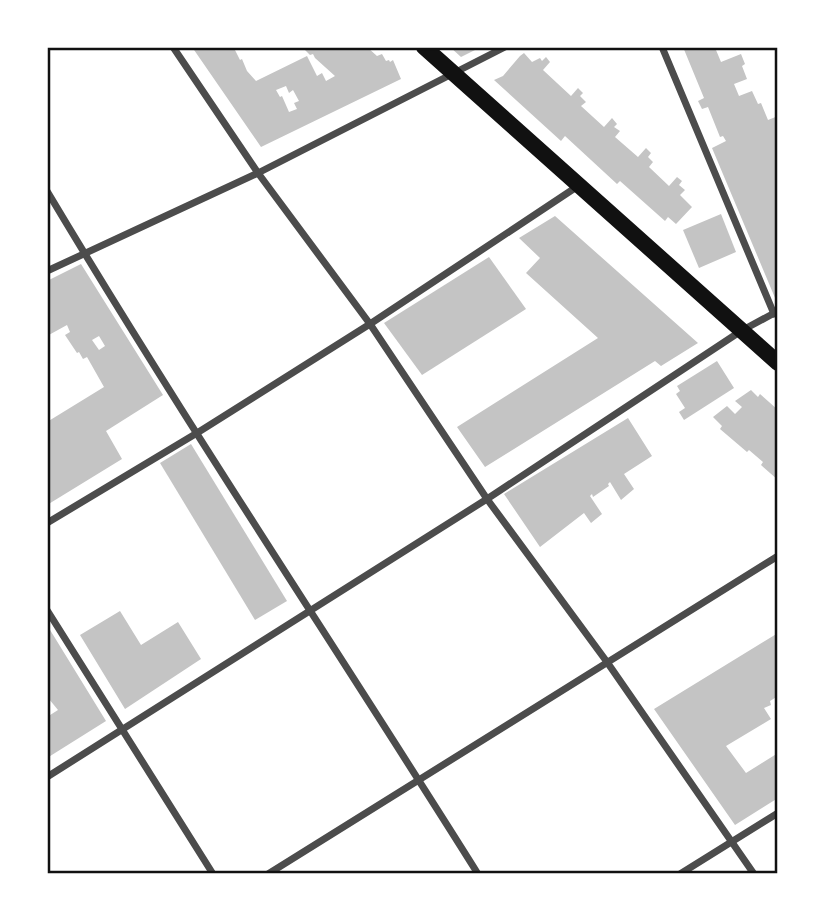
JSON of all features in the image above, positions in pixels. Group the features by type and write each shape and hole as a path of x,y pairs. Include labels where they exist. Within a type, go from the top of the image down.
{"main road":[{"path":"424,47 778,363"}],"street":[{"path":"173,47 258,173 370,324 487,499 607,662 754,874"},
{"path":"47,271 258,173 505,47"},
{"path":"47,777 487,499 741,331 776,313 662,47"},
{"path":"47,523 370,324 579,185"},
{"path":"47,191 197,433 478,874"},
{"path":"268,874 778,556"},
{"path":"47,610 213,874"},
{"path":"680,874 778,813"}],"building":[{"path":"192,47 234,48 256,81 307,56 317,76 322,73 326,81 335,76 302,47 367,47 377,56 382,54 386,61 393,60 401,79 261,147","holes":["286,86 289,93 293,90 299,101 294,103 297,109 289,112 282,96 280,97 276,90"]},
{"path":"450,47 481,47 461,57"},
{"path":"683,47 722,47 716,50 721,62 741,54 747,79 734,84 739,96 752,91 768,120 778,116 778,305 712,148 726,141 723,136 720,137 708,107 702,109 698,101 704,98"},
{"path":"524,53 532,62 540,58 542,61 546,57 550,62 543,70 571,96 578,88 583,93 580,96 586,102 581,106 604,127 612,118 617,124 614,127 620,131 615,137 638,157 646,148 651,153 648,157 653,162 649,167 669,186 677,177 682,181 679,185 685,190 680,195 692,207 676,224 668,217 665,221 620,181 617,184 565,136 561,141 494,80 503,76"},
{"path":"721,214 736,252 699,268 683,230"},
{"path":"555,216 698,343 661,366 655,361 485,467 457,427 598,338 526,273 540,258 519,238"},
{"path":"489,257 526,309 422,375 384,323"},
{"path":"81,264 163,395 106,431 122,459 47,505 47,422 104,387 87,357 83,359 79,352 77,353 65,335 70,332 67,325 47,336 47,281","holes":["99,336 105,346 99,350 92,340"]},
{"path":"717,361 734,388 684,420 679,412 685,408 676,394 680,391 677,386"},
{"path":"751,390 758,397 760,394 778,410 778,480 761,465 763,462 720,429 722,426 713,417 727,406 735,414 742,407 735,401"},
{"path":"628,418 652,456 624,474 634,489 621,500 610,482 609,486 593,497 592,494 590,496 602,514 591,523 584,513 540,547 504,494"},
{"path":"191,444 287,601 255,620 160,463"},
{"path":"120,611 141,645 178,622 201,659 125,709 80,635"},
{"path":"47,625 106,721 47,758 47,717 58,710 47,700"},
{"path":"778,633 778,696 770,701 771,705 764,708 771,719 726,746 746,773 778,753 778,798 735,825 654,709"}]}
